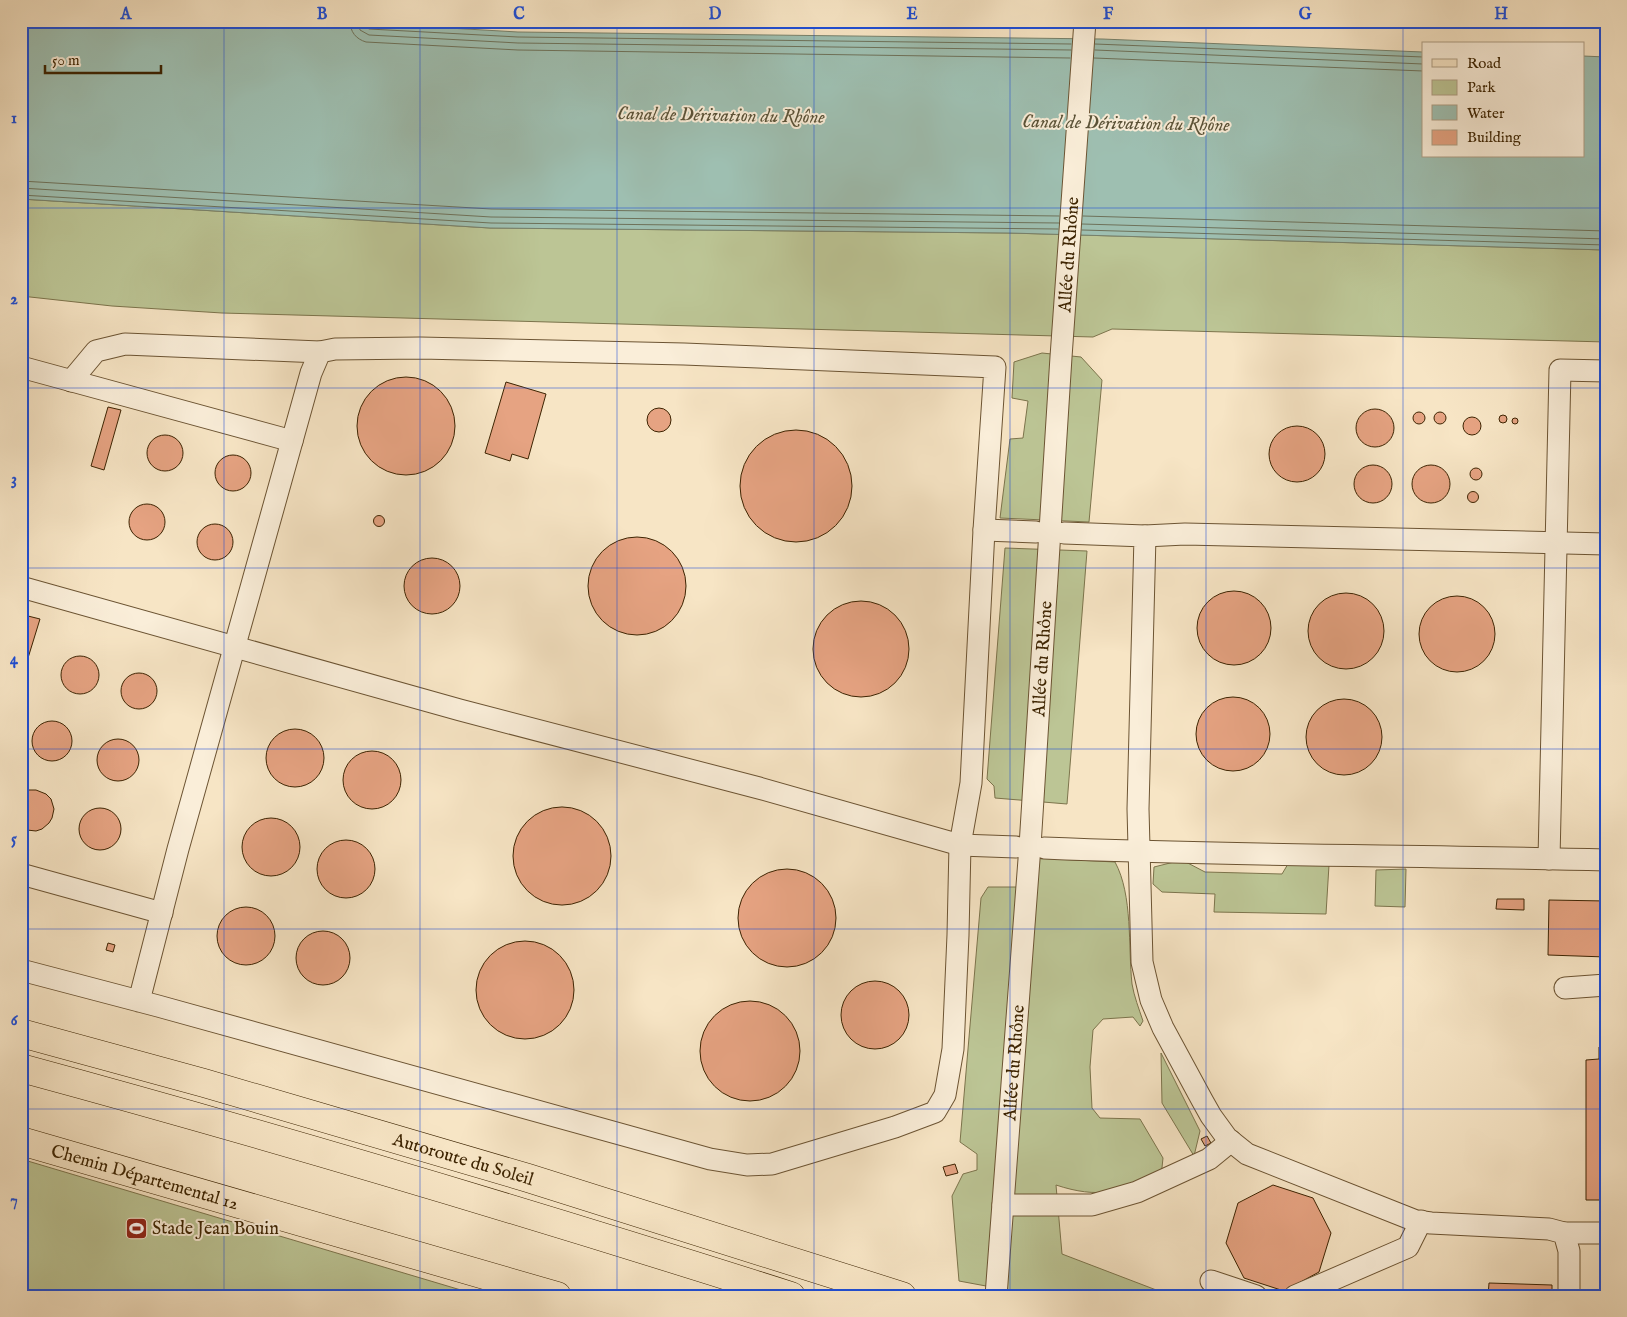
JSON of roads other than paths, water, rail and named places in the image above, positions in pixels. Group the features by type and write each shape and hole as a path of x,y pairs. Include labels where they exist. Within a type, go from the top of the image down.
{"main road":[{"name":"Autoroute du Soleil","path":"21,1033 204,1083 518,1176 902,1296"},
{"name":"Autoroute du Soleil","path":"21,1068 320,1152 517,1210 791,1296"},
{"name":"Chemin Départemental 12","path":"21,1141 557,1296"}],"street":[{"name":"Allée du Rhône","path":"997,1289 1030,846 1061,357 1085,21"},
{"path":"21,970 710,1159 747,1165 772,1164 895,1127 936,1112 946,1095 953,1049 960,844 971,782 984,530 995,367 684,354 449,348 335,349 320,352 124,344 96,351 71,381"},
{"path":"139,1001 292,441 311,373 320,352"},
{"path":"21,367 292,441"},
{"path":"1549,859 1560,370 1606,371"},
{"path":"984,530 1036,532"},
{"path":"1064,533 1606,544"},
{"path":"1145,536 1138,809 1142,962 1151,1000 1163,1028 1211,1116 1231,1141 1247,1154 1421,1222 1549,1229 1564,1233 1606,1233"},
{"path":"21,587 460,710 759,788 960,844 1016,847"},
{"path":"1044,848 1140,852 1606,860"},
{"path":"21,874 162,913"},
{"path":"1565,988 1606,985"},
{"path":"1003,1204 1092,1205 1137,1192 1209,1159 1231,1141"},
{"path":"1295,1296 1408,1247 1421,1222"},
{"path":"1564,1233 1569,1250 1569,1296"},
{"path":"1211,1281 1256,1296"}],"water":[{"name":"Canal de Dérivation du Rhône","path":"21,21 327,21 518,32 1102,39 1422,52 1422,158 1584,158 1584,56 1606,57 1606,250 1009,233 490,228 21,199"}],"place":[{"name":"Stade Jean Bouin","path":"136,1228"}]}
